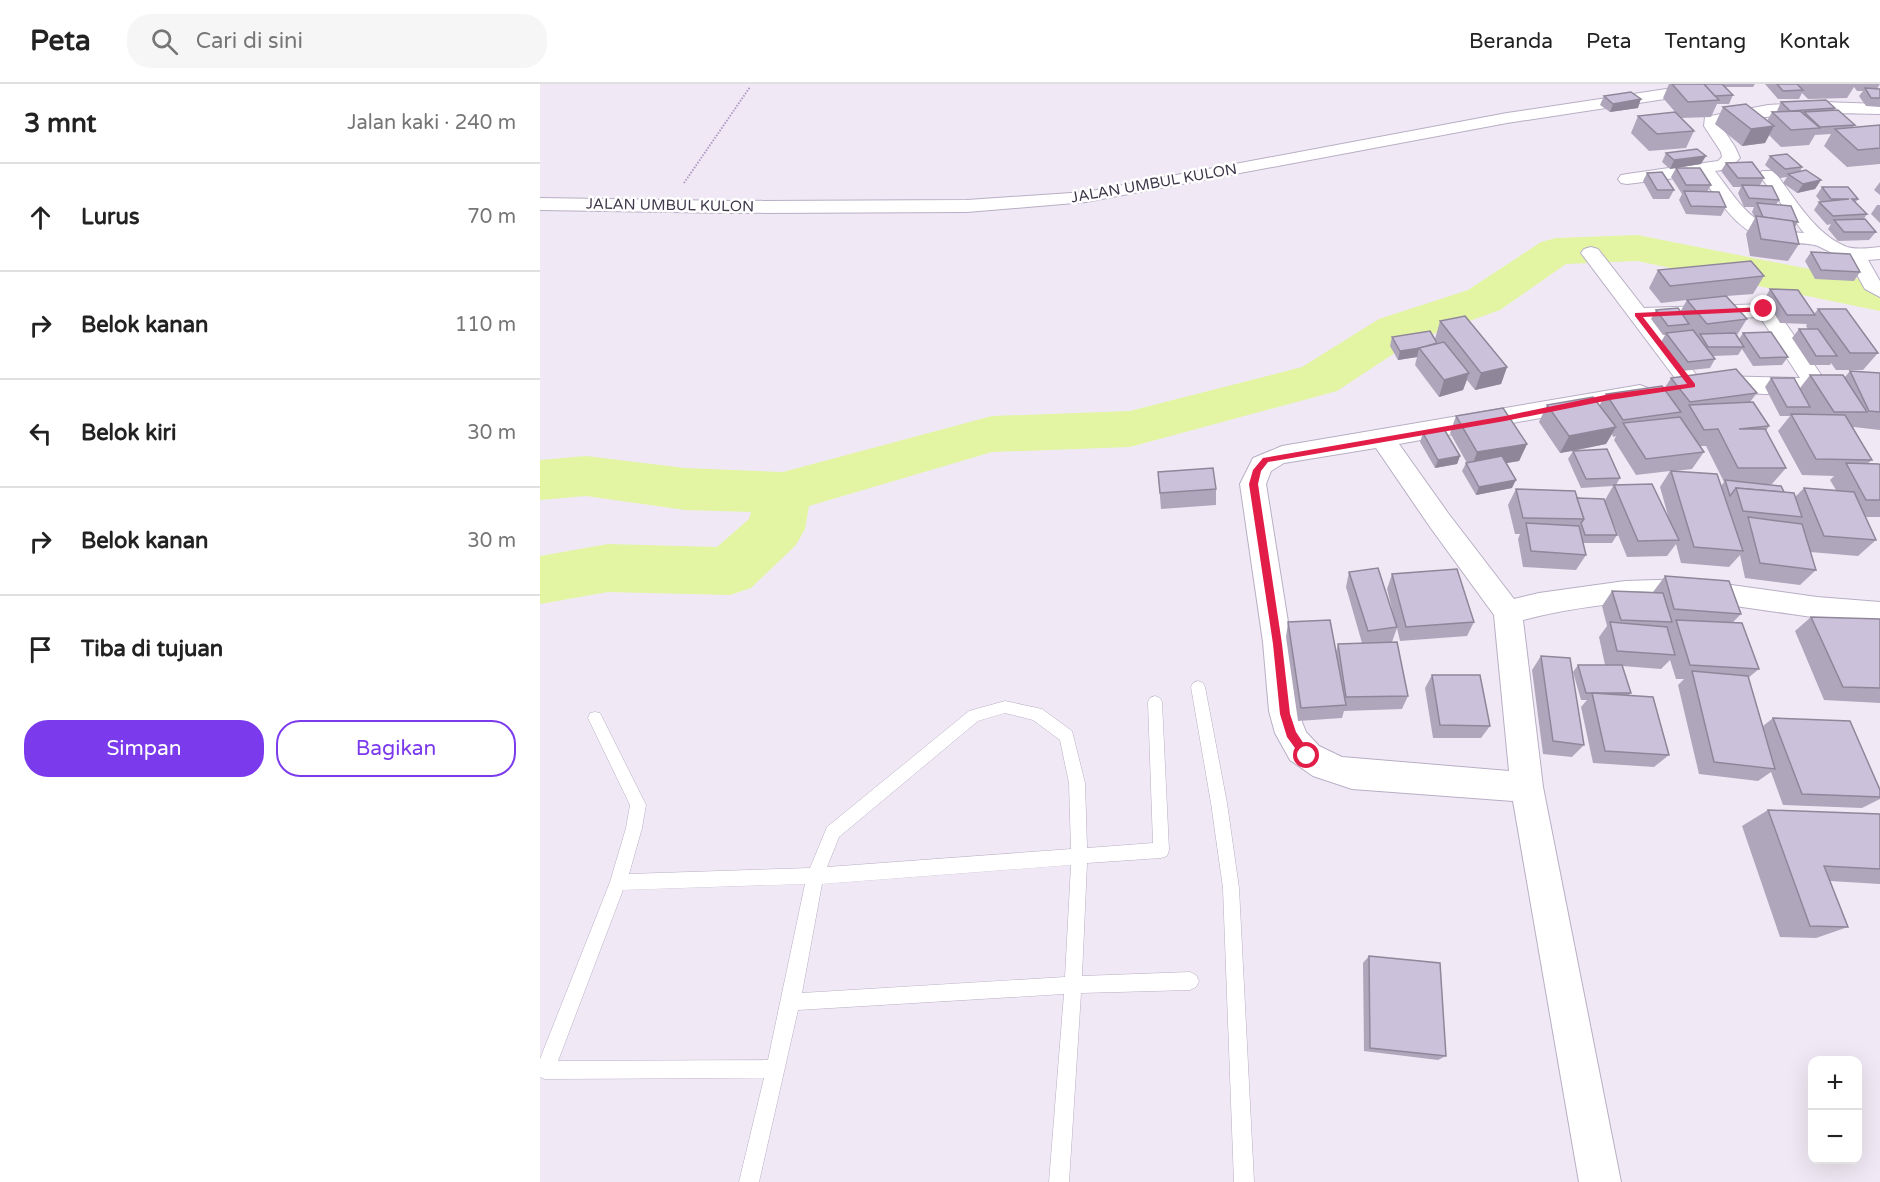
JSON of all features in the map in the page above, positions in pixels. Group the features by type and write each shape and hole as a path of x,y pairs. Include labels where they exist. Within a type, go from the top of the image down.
{"street":[{"name":"JALAN UMBUL KULON","path":"540,204 968,206 1086,197 1507,118 1678,92 1685,87 1684,84"},
{"path":"1627,179 1661,172 1724,165 1731,158 1729,147 1711,128 1711,121 1768,110 1824,107 1880,109"},
{"path":"1701,169 1706,171 1747,221 1756,228 1776,236 1821,240"},
{"path":"1768,175 1821,240 1839,251 1855,254 1880,253"},
{"path":"1591,253 1692,385"},
{"path":"1855,254 1872,285 1880,291"},
{"path":"1638,315 1764,309 1770,313 1817,386"},
{"path":"1527,787 1352,774 1330,770 1307,756 1291,734 1285,714 1278,644 1253,484 1257,470 1266,460 1282,455 1505,418 1610,397 1692,385 1817,386 1880,390"},
{"path":"1383,439 1439,520 1508,612 1527,787 1600,1182"},
{"path":"1508,612 1539,604 1625,592 1688,590 1817,608 1880,614"}],"lane":[{"path":"1198,687 1219,803 1231,888 1244,1182"},
{"path":"618,882 815,876 1161,850 1155,702"},
{"path":"749,1182 791,1002 815,876 833,832 974,716 1005,706 1037,714 1067,736 1077,783 1079,857 1073,985 1059,1182"},
{"path":"595,718 638,805 634,828 618,882 545,1071 775,1069"},
{"path":"791,1002 1073,985 1190,981"}],"path":[{"path":"669,205 750,87"}],"building":[{"path":"1672,84 1704,84 1719,100 1688,102"},
{"path":"1704,84 1722,84 1733,95 1715,96"},
{"path":"1777,84 1797,84 1803,90 1783,91"},
{"path":"1865,88 1880,89 1880,98 1871,98"},
{"path":"1631,92 1641,99 1613,104 1604,96"},
{"path":"1826,100 1835,108 1790,111 1781,102"},
{"path":"1746,104 1774,126 1751,129 1723,107"},
{"path":"1838,110 1855,125 1820,127 1804,112"},
{"path":"1800,111 1820,128 1791,130 1772,112"},
{"path":"1675,112 1694,131 1657,134 1638,116"},
{"path":"1880,125 1880,148 1858,150 1835,129"},
{"path":"1697,149 1706,156 1674,160 1666,153"},
{"path":"1787,154 1802,167 1785,169 1770,156"},
{"path":"1752,162 1764,178 1738,178 1726,163"},
{"path":"1676,168 1700,168 1711,185 1686,185"},
{"path":"1806,170 1821,180 1803,184 1788,174"},
{"path":"1662,172 1674,190 1657,190 1647,173"},
{"path":"1742,185 1772,186 1779,200 1749,198"},
{"path":"1822,187 1848,187 1858,199 1852,199 1867,214 1833,216 1819,202 1849,199 1831,199"},
{"path":"1684,191 1719,192 1726,207 1691,206"},
{"path":"1757,203 1791,206 1798,222 1763,217"},
{"path":"1756,216 1793,221 1799,244 1761,239"},
{"path":"1865,219 1876,232 1844,232 1834,220"},
{"path":"1811,252 1850,254 1860,272 1821,270"},
{"path":"1751,261 1764,276 1670,286 1658,270"},
{"path":"1770,289 1798,290 1815,315 1787,315"},
{"path":"1726,296 1747,319 1707,324 1687,300"},
{"path":"1678,308 1689,324 1668,326 1656,310"},
{"path":"1818,309 1846,309 1878,353 1850,353"},
{"path":"1465,316 1507,367 1481,373 1440,321"},
{"path":"1799,329 1818,329 1837,356 1816,356"},
{"path":"1693,330 1715,359 1688,362 1666,333"},
{"path":"1430,331 1437,343 1420,348 1400,351 1392,337"},
{"path":"1771,332 1788,357 1760,358 1743,333"},
{"path":"1735,333 1744,347 1708,347 1700,334"},
{"path":"1444,342 1469,373 1444,380 1419,348"},
{"path":"1736,369 1757,393 1690,402 1671,378"},
{"path":"1850,371 1880,373 1880,412 1869,411"},
{"path":"1810,375 1843,375 1867,412 1834,412"},
{"path":"1771,378 1794,378 1810,407 1787,407"},
{"path":"1662,386 1681,412 1623,420 1606,394"},
{"path":"1593,397 1616,427 1569,436 1547,405"},
{"path":"1753,402 1769,426 1739,429 1765,429 1786,468 1738,468 1718,429 1704,430 1689,405"},
{"path":"1503,408 1527,444 1477,452 1456,416"},
{"path":"1791,414 1845,415 1872,460 1816,459"},
{"path":"1680,417 1704,452 1646,459 1623,423"},
{"path":"1444,429 1460,456 1438,460 1423,433"},
{"path":"1607,449 1620,478 1586,479 1573,451"},
{"path":"1502,456 1516,480 1479,487 1466,463"},
{"path":"1846,463 1879,464 1880,500 1866,500"},
{"path":"1213,468 1216,489 1160,493 1158,472"},
{"path":"1671,471 1717,474 1743,551 1694,547"},
{"path":"1725,480 1781,486 1784,492 1736,488 1730,496"},
{"path":"1652,484 1679,540 1638,541 1614,485"},
{"path":"1736,488 1794,493 1802,517 1743,511"},
{"path":"1804,488 1854,492 1876,540 1824,536"},
{"path":"1516,489 1575,491 1584,519 1523,518"},
{"path":"1577,498 1604,499 1617,535 1585,535 1581,523 1584,519"},
{"path":"1748,517 1802,524 1816,570 1760,563"},
{"path":"1526,523 1579,526 1586,555 1531,551"},
{"path":"1378,568 1397,627 1368,631 1349,572"},
{"path":"1457,569 1474,622 1406,627 1392,574"},
{"path":"1665,576 1729,581 1741,614 1674,609"},
{"path":"1612,591 1663,593 1672,622 1621,620"},
{"path":"1811,617 1880,619 1880,688 1843,687"},
{"path":"1330,620 1346,705 1301,708 1288,622"},
{"path":"1676,620 1742,623 1759,669 1690,665"},
{"path":"1610,622 1667,627 1675,655 1617,651"},
{"path":"1397,642 1408,696 1346,697 1338,644"},
{"path":"1541,656 1570,658 1584,745 1553,741"},
{"path":"1578,665 1622,665 1631,693 1586,693"},
{"path":"1692,671 1748,676 1775,769 1714,762"},
{"path":"1432,675 1480,675 1490,726 1440,725"},
{"path":"1592,693 1653,697 1669,755 1605,751"},
{"path":"1773,718 1850,721 1880,790 1880,797 1802,794"},
{"path":"1768,810 1880,814 1880,869 1824,866 1848,927 1810,926"},
{"path":"1369,956 1440,963 1446,1056 1370,1048"}],"waterway":[{"path":"783,493 992,434 1130,429 1319,379 1396,330 1484,300 1556,251 1637,248 1880,297"},
{"path":"540,480 586,476 685,489 783,493"},
{"path":"540,580 608,568 730,571 776,529 783,493"}],"route":[{"path":"1307,756 1291,734 1285,714 1278,644 1253,484 1257,470 1266,460 1282,455 1505,418 1610,397 1692,385 1638,315 1764,309"}]}
